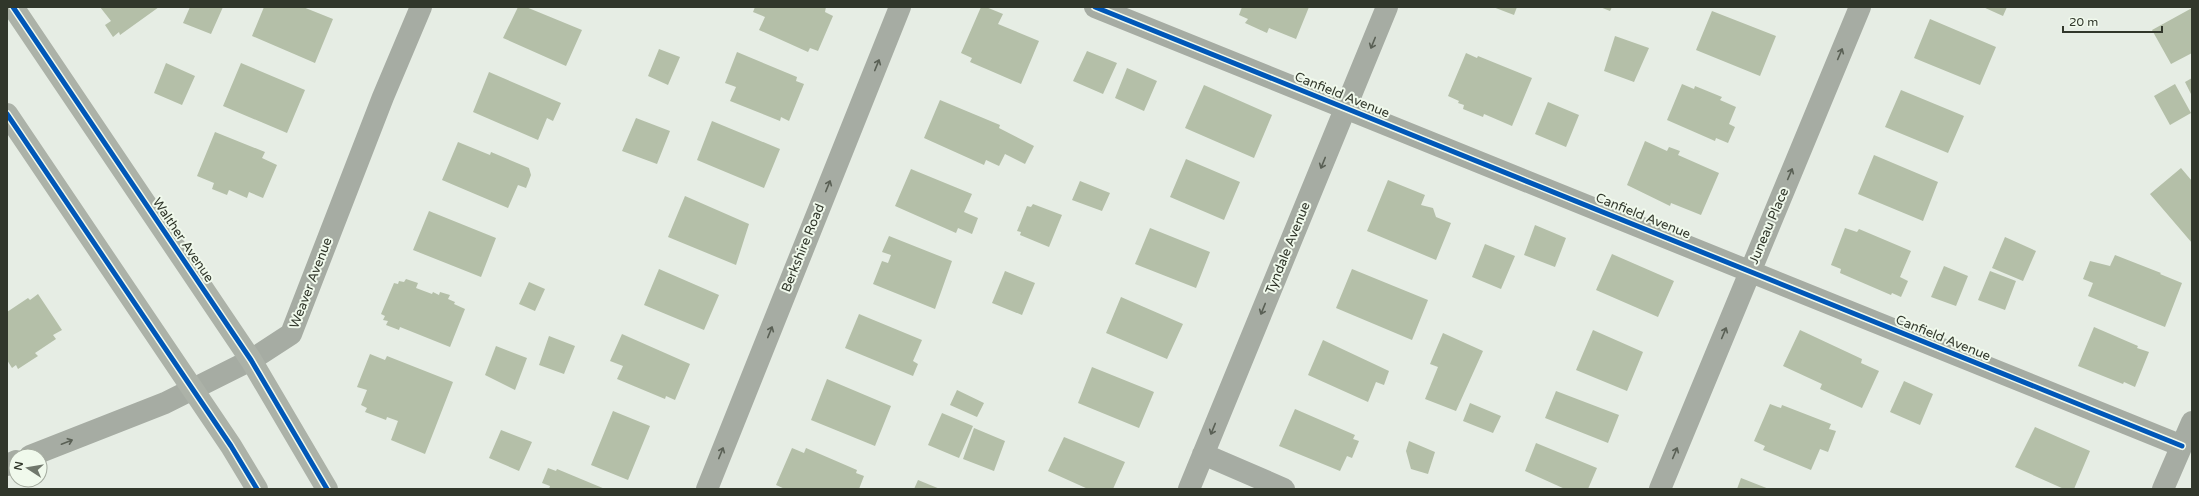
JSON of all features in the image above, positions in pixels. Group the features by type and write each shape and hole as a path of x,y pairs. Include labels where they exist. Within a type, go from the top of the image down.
{"main road":[{"name":"Walther Avenue","path":"13,7 251,360 327,489"},
{"path":"7,114 257,489"}],"street":[{"name":"Weaver Avenue","path":"48,449 137,415 192,390 251,360 291,334 383,97 421,7"},
{"name":"Berkshire Road","path":"707,489 900,7"},
{"name":"Canfield Avenue","path":"1095,7 2182,446"},
{"name":"Tyndale Avenue","path":"1188,489 1388,7"},
{"name":"Juneau Place","path":"1660,489 1860,7"},
{"path":"2163,489 2192,422"},
{"path":"1203,454 1284,489"}],"building":[{"path":"100,7 159,7 120,35 119,32 113,37 105,25 111,21"},
{"path":"190,7 223,7 211,34 183,23"},
{"path":"264,7 303,7 333,19 315,63 252,36"},
{"path":"518,7 526,7 582,30 566,66 503,38"},
{"path":"755,7 826,7 825,12 833,16 818,51 810,48 808,52 759,30 765,17 753,12"},
{"path":"981,7 986,7 1003,14 998,24 1039,41 1021,84 970,62 972,58 961,53"},
{"path":"1242,7 1309,7 1296,39 1269,28 1267,33 1245,23 1248,19 1239,15"},
{"path":"1493,7 1517,7 1514,15"},
{"path":"1600,7 1612,7 1610,11"},
{"path":"1983,7 2007,7 2003,16"},
{"path":"2192,8 2192,53 2171,64 2152,30"},
{"path":"1712,11 1776,36 1760,76 1696,50"},
{"path":"1930,19 1996,47 1980,85 1914,58"},
{"path":"1615,36 1649,48 1634,82 1604,71"},
{"path":"659,49 680,57 668,85 648,76"},
{"path":"1087,51 1117,63 1103,94 1073,81"},
{"path":"737,52 797,77 796,81 804,84 789,121 781,117 780,121 730,101 736,87 725,83"},
{"path":"1466,53 1477,58 1478,56 1532,78 1512,126 1484,114 1483,117 1463,109 1464,105 1448,96"},
{"path":"166,63 195,76 182,105 154,93"},
{"path":"241,63 305,90 287,133 223,106"},
{"path":"1127,68 1157,81 1144,111 1115,98"},
{"path":"489,72 561,103 553,121 547,118 538,140 473,112"},
{"path":"2192,78 2192,96 2185,82"},
{"path":"1682,84 1694,89 1695,86 1722,97 1720,100 1736,107 1729,124 1735,127 1728,143 1716,138 1715,141 1667,120"},
{"path":"2175,84 2191,113 2170,125 2154,96"},
{"path":"1204,85 1272,115 1254,158 1185,128"},
{"path":"1901,90 1964,116 1948,153 1885,127"},
{"path":"940,100 1000,125 999,128 1034,146 1025,164 1005,154 999,166 986,160 984,165 924,138"},
{"path":"1548,102 1579,115 1566,147 1535,134"},
{"path":"636,118 670,131 657,164 622,151"},
{"path":"712,121 780,149 764,188 697,160"},
{"path":"215,132 265,152 262,158 277,165 263,198 249,192 247,198 229,190 227,195 212,189 214,183 197,176"},
{"path":"1645,141 1667,151 1669,147 1680,151 1678,155 1719,173 1701,215 1671,203 1670,206 1627,185"},
{"path":"458,142 490,155 491,152 529,168 531,175 526,188 518,185 508,208 442,180"},
{"path":"1874,155 1938,182 1923,221 1858,194"},
{"path":"1186,159 1240,182 1224,220 1170,197"},
{"path":"2181,168 2192,181 2192,243 2150,194"},
{"path":"911,169 972,194 964,212 978,218 972,234 958,228 956,233 895,206"},
{"path":"1388,180 1425,195 1421,205 1433,208 1436,217 1451,223 1436,260 1367,231"},
{"path":"1080,181 1110,193 1102,211 1072,200"},
{"path":"685,196 749,224 736,265 668,237"},
{"path":"1033,204 1062,215 1049,247 1020,235 1021,232 1017,231 1027,206 1031,207"},
{"path":"429,211 496,238 481,277 413,250"},
{"path":"1535,225 1566,238 1555,267 1524,255"},
{"path":"1150,228 1210,252 1196,288 1135,264"},
{"path":"1845,228 1857,232 1859,229 1911,251 1900,277 1908,281 1901,297 1892,293 1891,295 1840,273 1841,269 1831,265"},
{"path":"889,236 952,261 935,309 873,284 882,261 888,263 891,255 882,252"},
{"path":"2005,237 2036,251 2023,281 1992,268"},
{"path":"1485,244 1515,256 1501,289 1472,277"},
{"path":"1612,254 1674,281 1658,317 1596,290"},
{"path":"2115,255 2182,283 2165,327 2088,296 2093,283 2083,279 2090,261 2110,266"},
{"path":"1944,266 1968,276 1956,306 1931,297"},
{"path":"659,269 719,295 704,330 644,305"},
{"path":"1352,269 1428,300 1412,340 1336,308"},
{"path":"1005,271 1035,283 1022,315 992,303"},
{"path":"1990,271 2016,281 2005,310 1978,300"},
{"path":"406,279 418,283 416,288 432,294 433,292 439,295 440,292 450,295 448,299 455,302 454,304 465,309 450,347 400,327 399,330 386,325 388,321 383,320 385,316 381,314 394,283 398,284 399,281 404,282"},
{"path":"529,282 545,289 535,311 519,304"},
{"path":"38,294 62,330 53,335 56,339 35,353 38,356 18,369 16,365 12,368 7,360 7,312 28,298 30,300"},
{"path":"1121,297 1183,324 1167,359 1106,333"},
{"path":"859,314 922,340 913,361 918,364 913,376 845,348"},
{"path":"2094,327 2138,346 2137,348 2149,352 2135,387 2124,382 2123,384 2078,366"},
{"path":"1593,330 1643,352 1627,391 1576,370"},
{"path":"1800,330 1862,359 1861,363 1879,371 1862,408 1820,389 1822,384 1783,366"},
{"path":"1443,333 1483,351 1456,411 1425,399 1438,367 1430,364"},
{"path":"622,334 690,364 675,400 666,396 665,399 617,379 623,366 610,361"},
{"path":"549,336 575,346 564,374 539,365"},
{"path":"1323,340 1389,371 1384,385 1376,382 1368,402 1308,375"},
{"path":"496,346 527,358 515,390 485,375"},
{"path":"370,354 385,360 387,356 453,382 425,454 391,440 398,421 387,417 386,420 365,412 367,408 361,405 367,390 357,387"},
{"path":"1092,367 1154,392 1139,428 1078,403"},
{"path":"827,379 891,406 875,446 811,420"},
{"path":"1904,381 1933,394 1920,425 1890,412"},
{"path":"957,390 984,403 977,417 950,405"},
{"path":"1556,391 1619,415 1608,443 1545,418"},
{"path":"1470,403 1501,416 1493,433 1463,421"},
{"path":"1770,404 1781,408 1782,405 1831,424 1829,429 1836,431 1828,452 1820,449 1811,470 1763,450 1765,446 1754,441"},
{"path":"1295,409 1355,435 1353,439 1359,441 1352,458 1347,456 1340,471 1279,446"},
{"path":"613,411 650,426 628,480 591,465"},
{"path":"942,413 973,426 959,458 928,445"},
{"path":"2035,427 2090,451 2074,489 2064,489 2015,467"},
{"path":"974,428 1005,441 994,471 963,459"},
{"path":"501,430 532,442 519,471 489,458"},
{"path":"1064,437 1125,462 1113,489 1088,489 1048,471"},
{"path":"1409,441 1435,452 1428,474 1411,469 1406,451"},
{"path":"1536,443 1597,468 1588,489 1565,489 1525,471"},
{"path":"792,448 804,453 806,448 857,470 856,473 864,476 859,489 785,489 776,485"},
{"path":"548,468 556,471 557,469 605,489 549,489 550,486 542,483"},
{"path":"1741,478 1769,489 1737,489"},
{"path":"918,480 940,489 914,489"}],"cycle path":[{"path":"13,7 251,360 327,489"},
{"path":"1095,7 2182,446"},
{"path":"7,114 231,446 257,489"}]}
